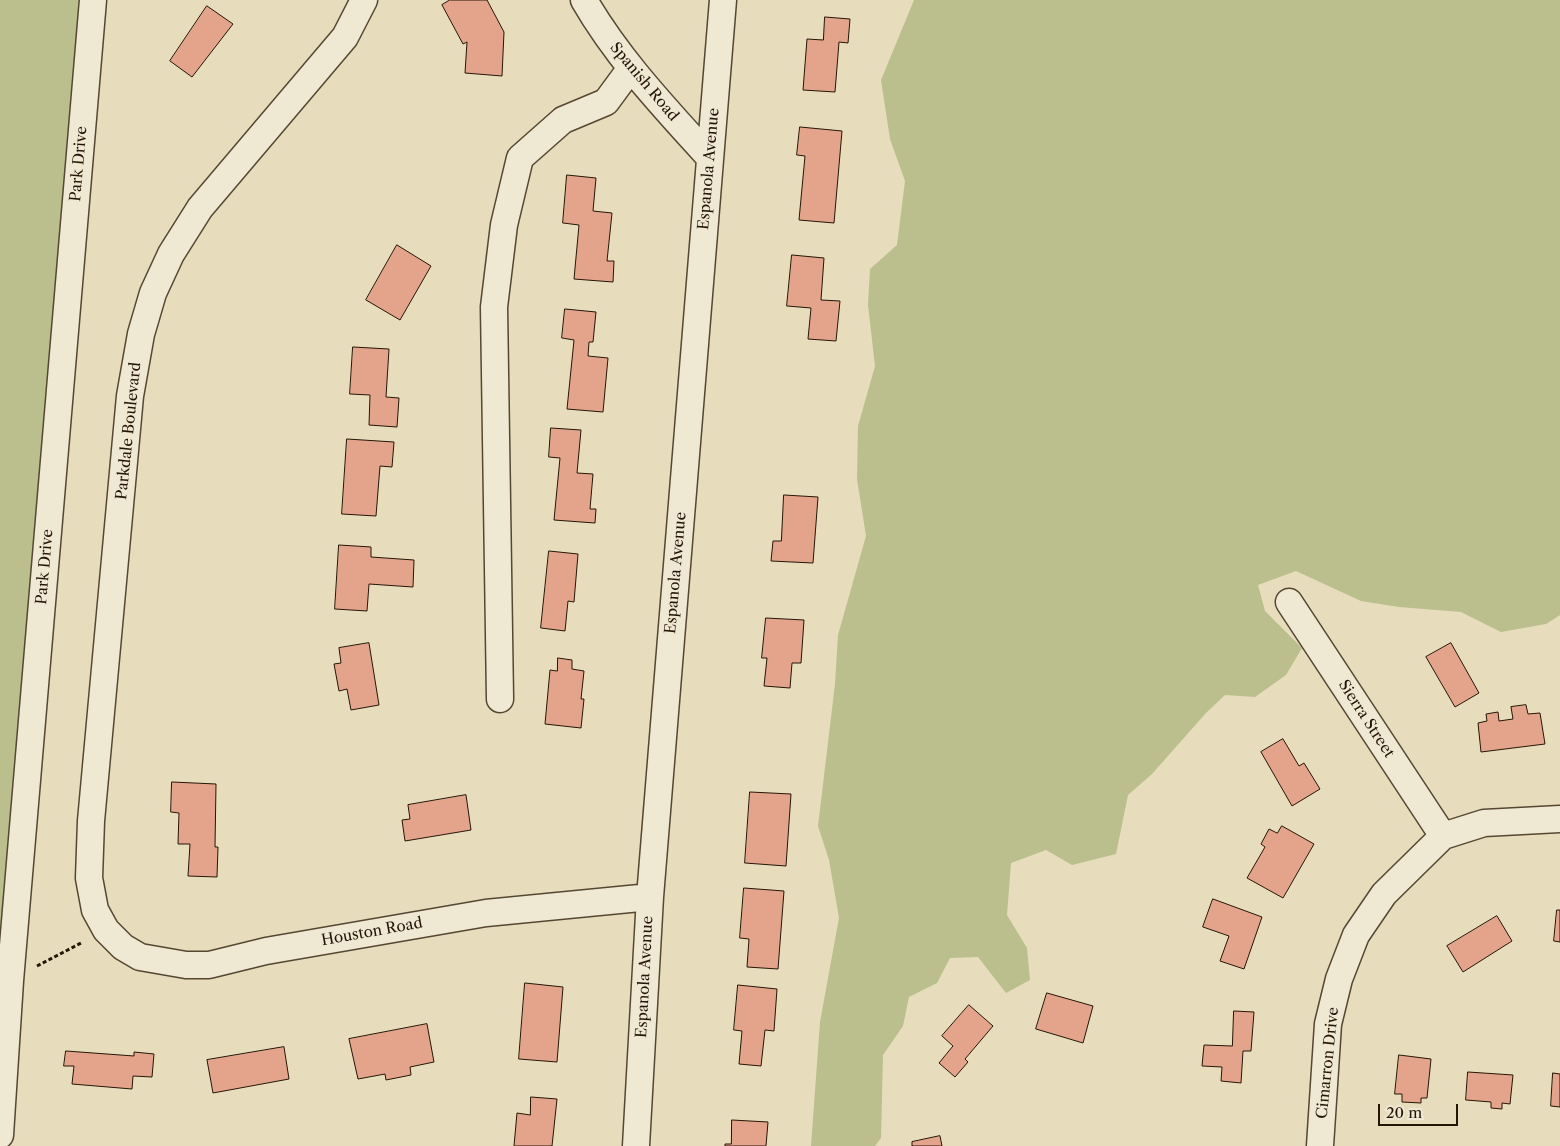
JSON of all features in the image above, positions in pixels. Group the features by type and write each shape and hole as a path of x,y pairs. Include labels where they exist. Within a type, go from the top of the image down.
{"street":[{"name":"Park Drive","path":"0,1135 10,981 93,0"},
{"name":"Parkdale Boulevard","path":"106,930 94,910 89,878 91,821 130,396 141,334 153,293 171,254 200,208 345,37 364,0"},
{"name":"Spanish Road","path":"584,0 603,33 710,158"},
{"name":"Espanola Avenue","path":"636,1146 650,897 723,0"},
{"path":"500,699 494,307 504,224 520,158 563,120 606,102 631,68"},
{"name":"Sierra Street","path":"1289,602 1443,836"},
{"name":"Cimarron Drive","path":"1320,1146 1328,1024 1339,979 1356,935 1384,894 1443,836 1484,823 1560,819"},
{"name":"Houston Road","path":"106,930 122,947 140,957 186,965 209,965 266,951 486,913 650,897"}],"path":[{"path":"10,981 106,930"}],"green space":[{"path":"0,0 105,0 0,998"},
{"path":"914,0 1560,0 1560,615 1546,624 1501,632 1461,612 1399,607 1361,601 1296,571 1258,585 1265,611 1302,648 1286,675 1255,697 1225,695 1206,713 1152,774 1128,795 1116,854 1072,865 1046,850 1011,863 1007,915 1027,948 1030,980 1006,993 978,957 950,958 937,983 909,997 903,1026 883,1055 881,1138 875,1146 811,1146 820,1022 839,918 829,860 818,826 835,684 838,635 866,536 857,479 858,426 875,366 868,305 870,269 897,245 905,181 890,139 881,80"}],"building":[{"path":"450,0 487,0 504,32 502,76 465,73 467,42 463,44 442,5"},
{"path":"207,6 233,24 192,77 170,61"},
{"path":"825,17 850,19 848,43 839,42 835,92 803,90 807,39 823,40"},
{"path":"800,127 842,131 834,223 799,220 805,156 797,155"},
{"path":"567,175 596,178 593,211 612,213 607,261 614,261 613,282 574,279 579,225 563,223"},
{"path":"397,245 431,266 400,320 366,300"},
{"path":"792,255 824,258 821,300 840,301 836,341 808,339 811,308 787,306"},
{"path":"565,309 596,312 593,342 589,342 588,356 608,358 603,412 567,409 574,340 562,338"},
{"path":"353,347 389,349 386,397 399,398 397,427 369,425 370,395 350,394"},
{"path":"551,428 581,430 577,473 593,474 590,509 596,509 595,523 554,520 560,458 549,457"},
{"path":"347,439 394,442 392,467 380,466 376,516 342,514"},
{"path":"784,495 818,497 813,563 771,561 773,541 781,541"},
{"path":"339,545 371,547 371,557 414,560 413,587 369,584 367,611 335,609"},
{"path":"549,551 578,554 574,602 568,601 565,631 541,628"},
{"path":"766,618 804,620 801,663 792,663 790,688 764,686 767,658 762,658"},
{"path":"369,643 379,705 351,710 347,689 339,691 334,664 341,663 339,648"},
{"path":"1451,643 1479,693 1455,707 1426,657"},
{"path":"558,658 572,660 572,669 584,671 581,699 584,699 581,728 545,724 550,670 557,671"},
{"path":"1526,705 1528,714 1540,713 1545,744 1481,752 1478,723 1487,721 1486,714 1498,712 1499,721 1513,719 1511,707"},
{"path":"1283,739 1299,766 1304,763 1320,789 1292,806 1261,752"},
{"path":"172,782 216,784 215,847 218,847 217,877 188,876 190,844 178,844 179,813 171,812"},
{"path":"750,792 791,794 786,866 745,863"},
{"path":"466,795 471,830 405,841 402,820 410,819 408,805"},
{"path":"1282,826 1314,844 1283,898 1247,878 1265,847 1261,844 1269,829 1277,833"},
{"path":"744,888 784,891 778,969 747,967 749,939 740,938"},
{"path":"1213,899 1262,917 1244,969 1220,961 1229,936 1203,927"},
{"path":"1557,910 1560,910 1560,942 1554,941"},
{"path":"1497,916 1512,941 1463,972 1447,946"},
{"path":"525,983 563,987 557,1062 519,1059"},
{"path":"738,985 777,989 774,1031 765,1030 761,1066 739,1064 742,1031 734,1030"},
{"path":"1047,993 1093,1006 1083,1043 1036,1029"},
{"path":"969,1005 993,1026 965,1059 968,1062 955,1077 939,1063 953,1046 942,1036"},
{"path":"1234,1011 1254,1012 1251,1051 1243,1051 1241,1083 1221,1081 1222,1067 1202,1066 1204,1045 1232,1046"},
{"path":"427,1024 434,1062 410,1067 411,1075 386,1080 385,1074 358,1079 349,1039"},
{"path":"284,1047 289,1079 213,1093 207,1060"},
{"path":"66,1051 134,1056 134,1052 154,1054 152,1077 133,1076 132,1089 72,1084 74,1066 64,1066"},
{"path":"1399,1055 1431,1059 1427,1098 1421,1098 1421,1103 1402,1102 1402,1094 1395,1094"},
{"path":"1468,1072 1513,1075 1510,1104 1502,1103 1502,1109 1491,1108 1491,1102 1466,1100"},
{"path":"1553,1073 1560,1074 1560,1107 1551,1106"},
{"path":"531,1097 557,1099 552,1146 514,1146 517,1113 530,1115"},
{"path":"732,1120 768,1122 766,1146 725,1146 725,1144 731,1144"},
{"path":"940,1136 942,1146 912,1146 912,1142"}]}
